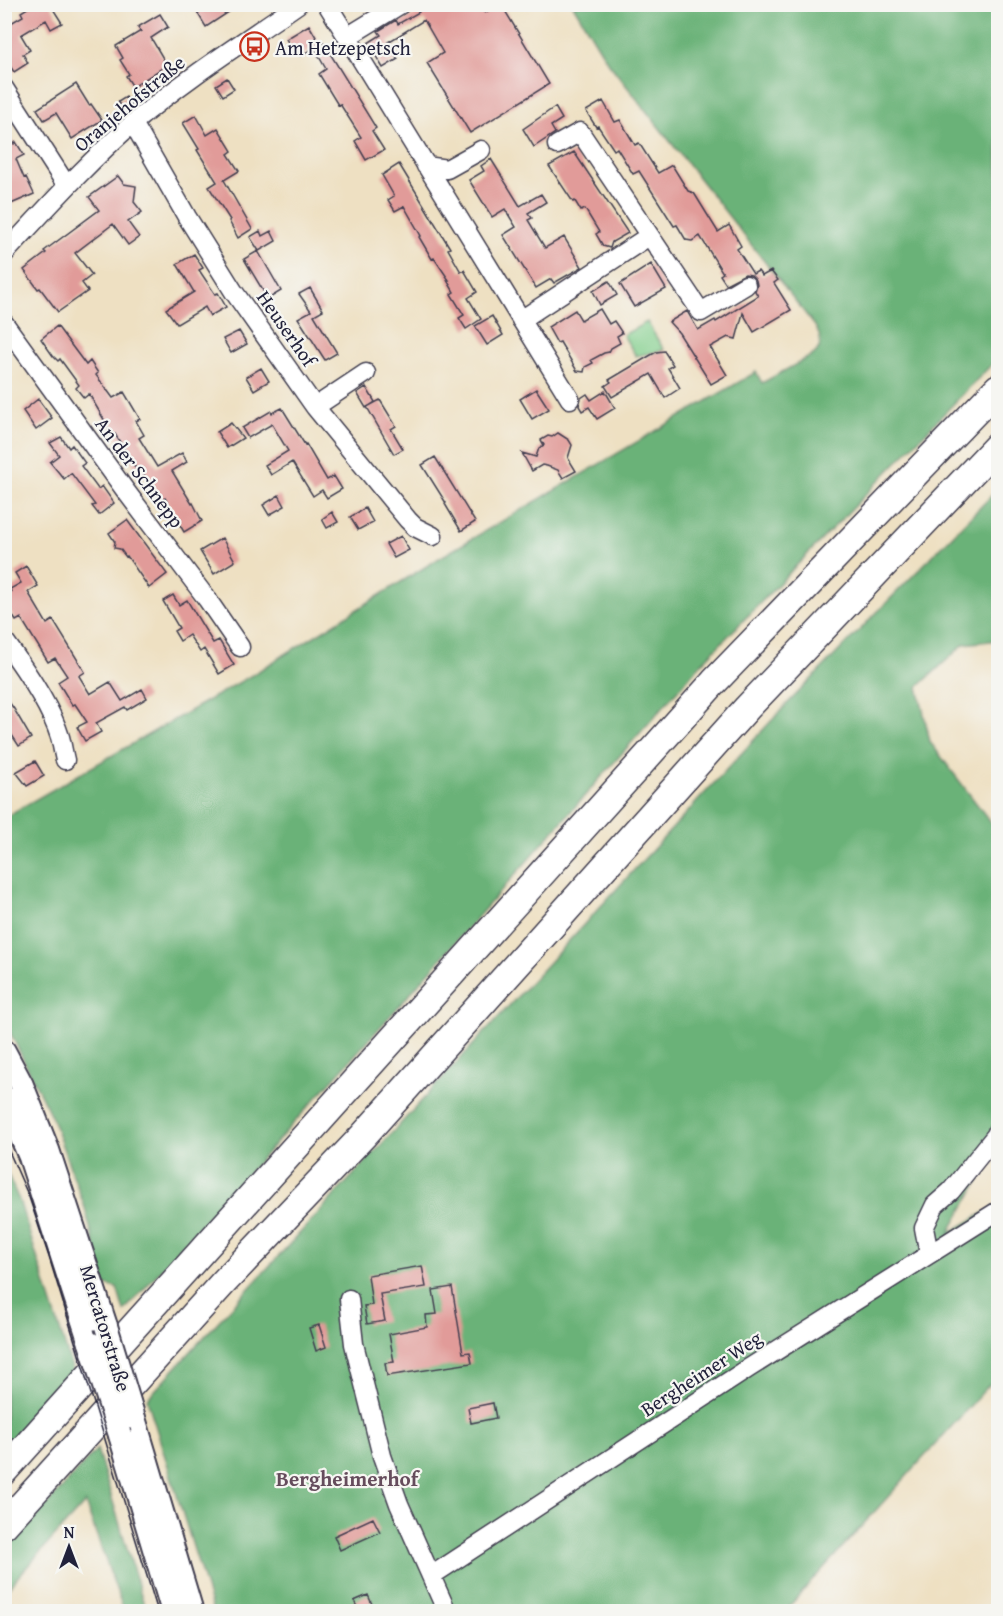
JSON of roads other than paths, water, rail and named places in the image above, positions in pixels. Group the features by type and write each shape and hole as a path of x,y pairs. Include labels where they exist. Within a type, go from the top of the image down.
{"highway":[{"path":"4,1471 714,681 999,388"},
{"path":"4,1525 223,1283 363,1136 747,708 999,445"}],"main road":[{"name":"Mercatorstraße","path":"4,1051 22,1085 48,1150 106,1326 127,1426 173,1611"},
{"name":"Mercatorstraße","path":"4,1097 30,1157 90,1343 127,1426 192,1611"}],"street":[{"name":"Oranjehofstraße","path":"4,254 67,186 133,123 201,70 298,4"},
{"path":"327,4 570,399"},
{"path":"347,37 401,4"},
{"path":"4,88 67,186"},
{"name":"Heuserhof","path":"133,123 187,217 234,292 315,407 408,520 415,527 433,536"},
{"path":"557,146 579,132 701,312 746,285"},
{"path":"426,166 447,169 482,150"},
{"path":"521,320 649,236"},
{"name":"An der Schnepp","path":"4,323 240,646"},
{"path":"315,407 366,373"},
{"path":"4,640 47,709 60,736 65,760"},
{"path":"929,1254 924,1228 935,1204 951,1191 999,1129"},
{"name":"Bergheimer Weg","path":"431,1576 749,1368 999,1211"},
{"path":"349,1299 354,1344 382,1456 399,1504 447,1611"}],"tram line":[{"path":"4,1140 29,1197 49,1257 158,1612"}],"place":[{"name":"Am Hetzepetsch","path":"254,47"}],"district":[{"name":"Bergheimerhof","path":"347,1478"}]}
